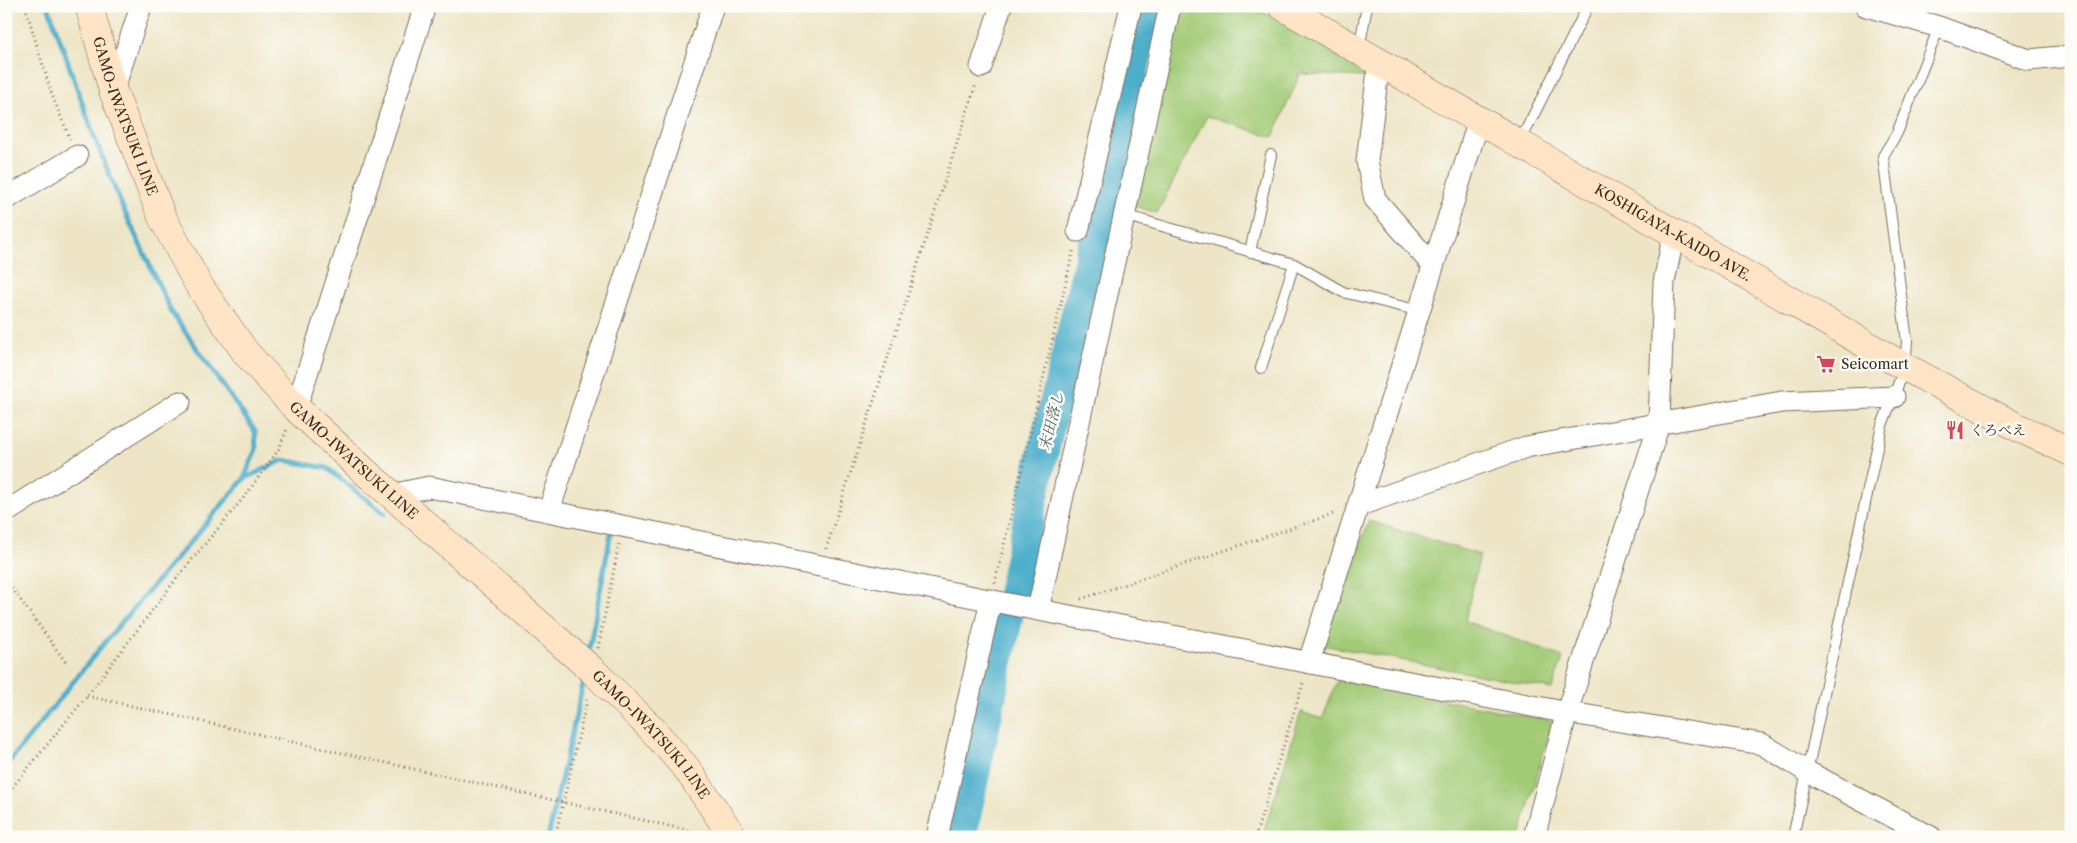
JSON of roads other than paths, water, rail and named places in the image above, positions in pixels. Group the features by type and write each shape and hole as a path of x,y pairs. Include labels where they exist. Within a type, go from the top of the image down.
{"main road":[{"name":"GAMO-IWATSUKI LINE","path":"89,6 113,91 162,217 198,284 246,353 296,408 593,671 651,728 687,769 733,837"},
{"name":"KOSHIGAYA-KAIDO AVE.","path":"1282,6 1906,367 2017,427 2071,452"}],"street":[{"path":"113,91 141,6"},
{"path":"296,408 425,6"},
{"path":"549,511 714,6"},
{"path":"982,67 1001,6"},
{"path":"1078,231 1131,6"},
{"path":"1046,611 1124,216 1170,6"},
{"path":"1866,6 1939,27 2029,60 2071,56"},
{"path":"1369,56 1367,161 1374,199 1433,266"},
{"path":"1309,662 1360,505 1479,120"},
{"path":"6,199 76,156"},
{"path":"1534,837 1567,712 1659,424 1664,282 1674,233"},
{"path":"1360,505 1526,448 1782,402 1894,397"},
{"path":"6,512 180,402"},
{"path":"392,494 429,487 990,600 1567,712 1762,744 1806,771 1931,837"},
{"path":"937,837 990,600"}],"lane":[{"path":"1367,6 1369,56"},
{"path":"1519,143 1588,6"},
{"path":"1793,837 1882,425 1906,367 1907,341 1884,156 1897,133 1939,27"},
{"path":"1250,252 1270,155"},
{"path":"1124,216 1294,264 1343,292 1420,310"},
{"path":"1261,368 1294,264"}],"waterway":[{"path":"6,766 105,642 244,479 256,449 255,431 172,313 122,206 94,136 48,6"},
{"name":"末田落し","path":"961,837 1040,465 1115,154 1147,6"},
{"path":"244,479 283,460 327,468 385,514"},
{"path":"588,655 611,533"},
{"path":"548,837 585,676"}],"place":[{"name":"Seicomart","path":"1826,364"},
{"name":"くろべえ","path":"1955,430"}]}
